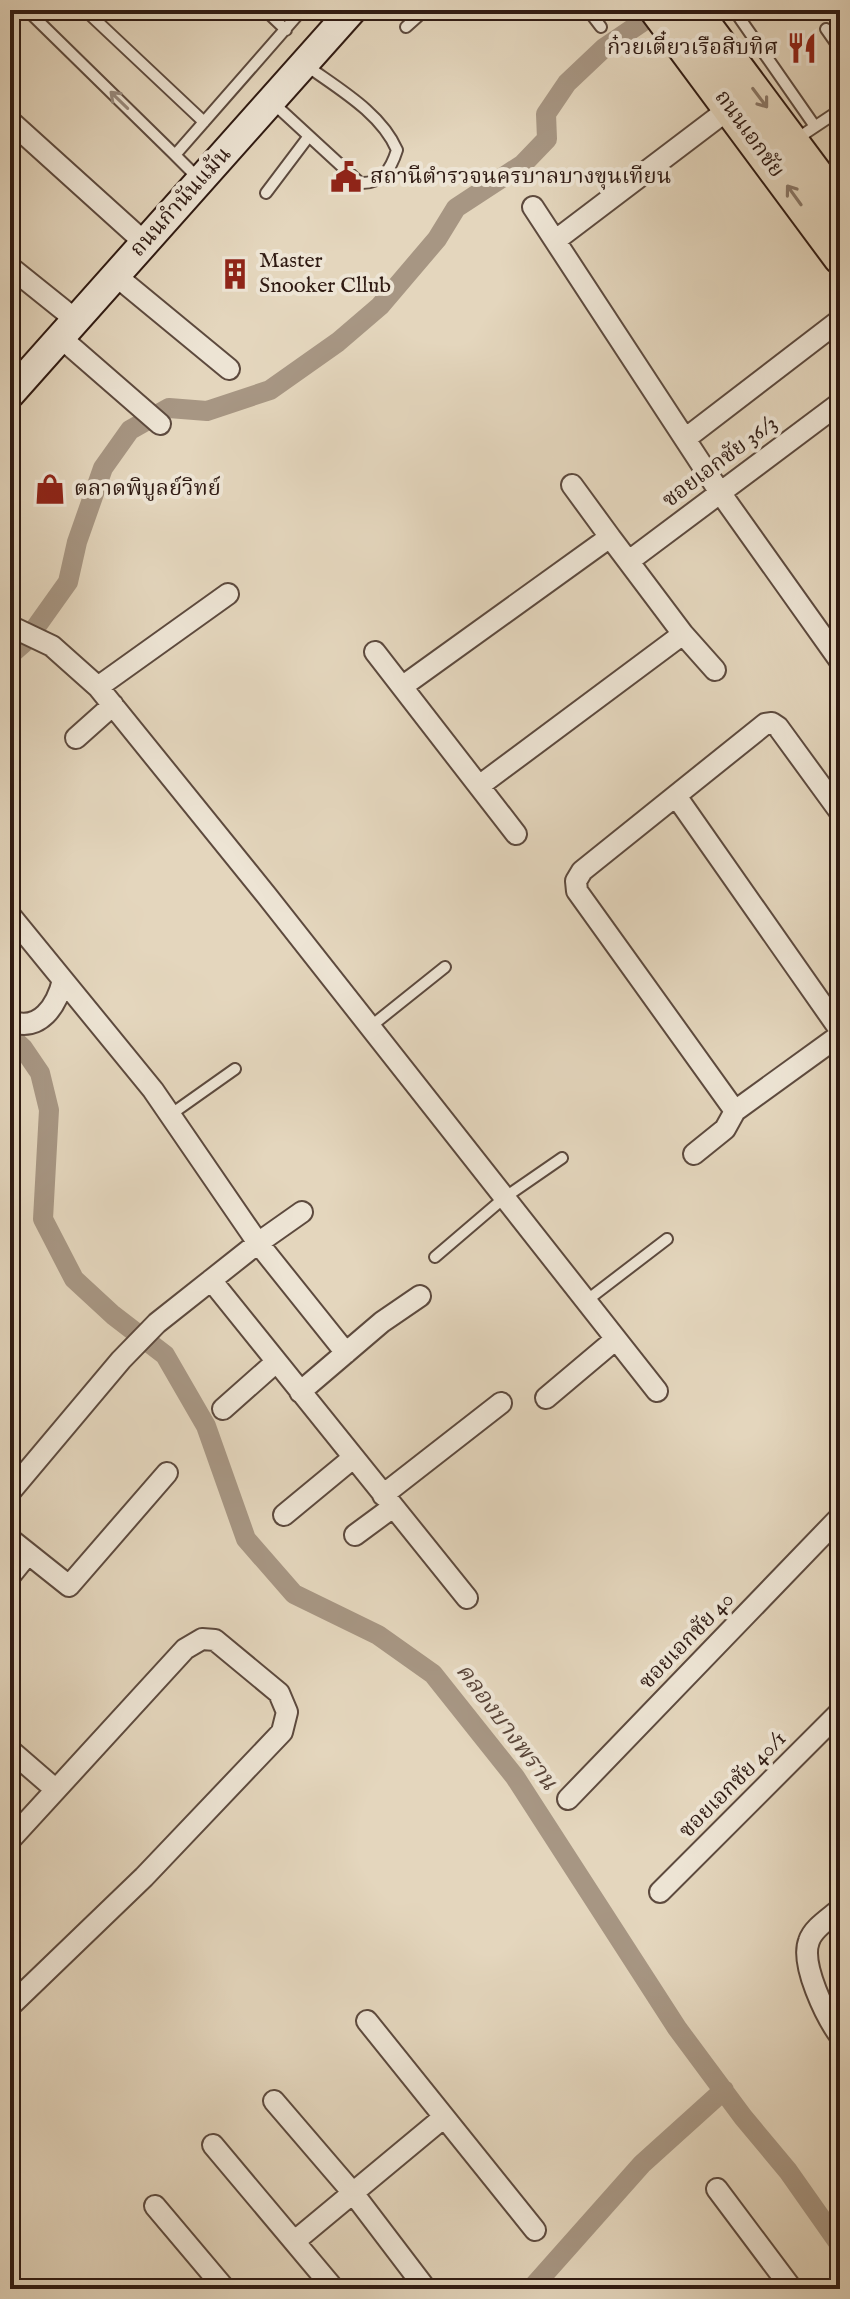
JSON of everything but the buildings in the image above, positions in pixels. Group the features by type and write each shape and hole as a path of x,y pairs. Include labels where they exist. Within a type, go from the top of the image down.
{"main road":[{"name":"ถนนเอกชัย","path":"680,16 803,134 840,206"},
{"name":"ถนนเอกชัย","path":"680,16 730,108 840,258"}],"street":[{"name":"ถนนกำนันแม้น","path":"10,394 352,10"},
{"path":"556,240 730,108"},
{"path":"10,121 144,242"},
{"path":"533,207 719,491 840,661"},
{"path":"10,267 128,396 160,424"},
{"path":"115,275 229,369"},
{"path":"685,439 840,320"},
{"name":"ซอยเอกชัย 36/3","path":"629,561 719,491 837,411"},
{"path":"572,485 683,634 715,670"},
{"path":"403,686 610,537"},
{"path":"98,687 228,594"},
{"path":"10,626 52,646 98,687 657,1391"},
{"path":"479,786 683,634"},
{"path":"375,652 516,834"},
{"path":"76,738 113,705"},
{"path":"735,1111 577,891 576,881 582,871 765,724 772,723 778,727 840,812"},
{"path":"676,796 840,1032 735,1111 725,1129 694,1154"},
{"path":"10,915 153,1090 258,1243 346,1353"},
{"path":"10,1021 19,1024 33,1022 44,1015 58,1001 63,980"},
{"path":"10,1492 121,1360 157,1323 302,1212"},
{"path":"211,1280 467,1598"},
{"path":"300,1392 382,1322 420,1296"},
{"path":"546,1398 616,1339"},
{"path":"223,1409 276,1362"},
{"path":"355,1535 388,1501 501,1403"},
{"path":"284,1515 353,1458"},
{"path":"10,1539 69,1586 167,1473"},
{"name":"ซอยเอกชัย 40","path":"568,1799 840,1517"},
{"path":"10,1576 27,1555"},
{"path":"10,1840 185,1649 202,1639 215,1640 279,1693 287,1712 282,1732 144,1877 10,2006"},
{"name":"ซอยเอกชัย 40/1","path":"660,1892 840,1712"},
{"path":"10,1750 55,1789"},
{"path":"840,1909 808,1941 809,1969 815,1989 840,2036"},
{"path":"367,2021 535,2230"},
{"path":"274,2101 353,2193 426,2289"},
{"path":"295,2241 443,2118"},
{"path":"213,2145 334,2289"},
{"path":"717,2189 792,2289"},
{"path":"155,2206 225,2289"},
{"path":"835,2289 840,2284"}],"lane":[{"path":"27,10 200,180"},
{"path":"85,10 204,122"},
{"path":"265,10 286,30"},
{"path":"175,155 302,10"},
{"path":"406,27 425,10"},
{"path":"588,10 601,27"},
{"path":"734,10 803,134 840,110"},
{"path":"826,29 840,49"},
{"path":"271,101 360,183 371,184 385,176 397,150 392,138 361,106 304,64"},
{"path":"266,193 309,136"},
{"path":"370,1027 445,967"},
{"path":"170,1115 235,1069"},
{"path":"435,1257 504,1198 562,1158"},
{"path":"586,1301 667,1239"}],"waterway":[{"path":"10,655 26,641 68,582 77,542 103,468 130,430 169,408 207,411 270,390 338,342 380,306 437,239 456,208 523,164 547,139 546,114 567,83 604,48 660,10"},
{"name":"คลองบางพราน","path":"10,1036 23,1048 40,1073 49,1110 43,1219 74,1279 113,1315 165,1355 206,1426 246,1539 294,1594 378,1635 433,1674 515,1777 677,2028 743,2117 788,2171 840,2245"},
{"path":"531,2289 642,2164 724,2090"}],"place":[{"name":"ก๋วยเตี๋ยวเรือสิบทิศ","path":"802,48"},
{"name":"สถานีตำรวจนครบาลบางขุนเทียน","path":"346,177"},
{"name":"Master Snooker Cllub","path":"235,274"},
{"name":"ตลาดพิบูลย์วิทย์","path":"50,489"}]}
